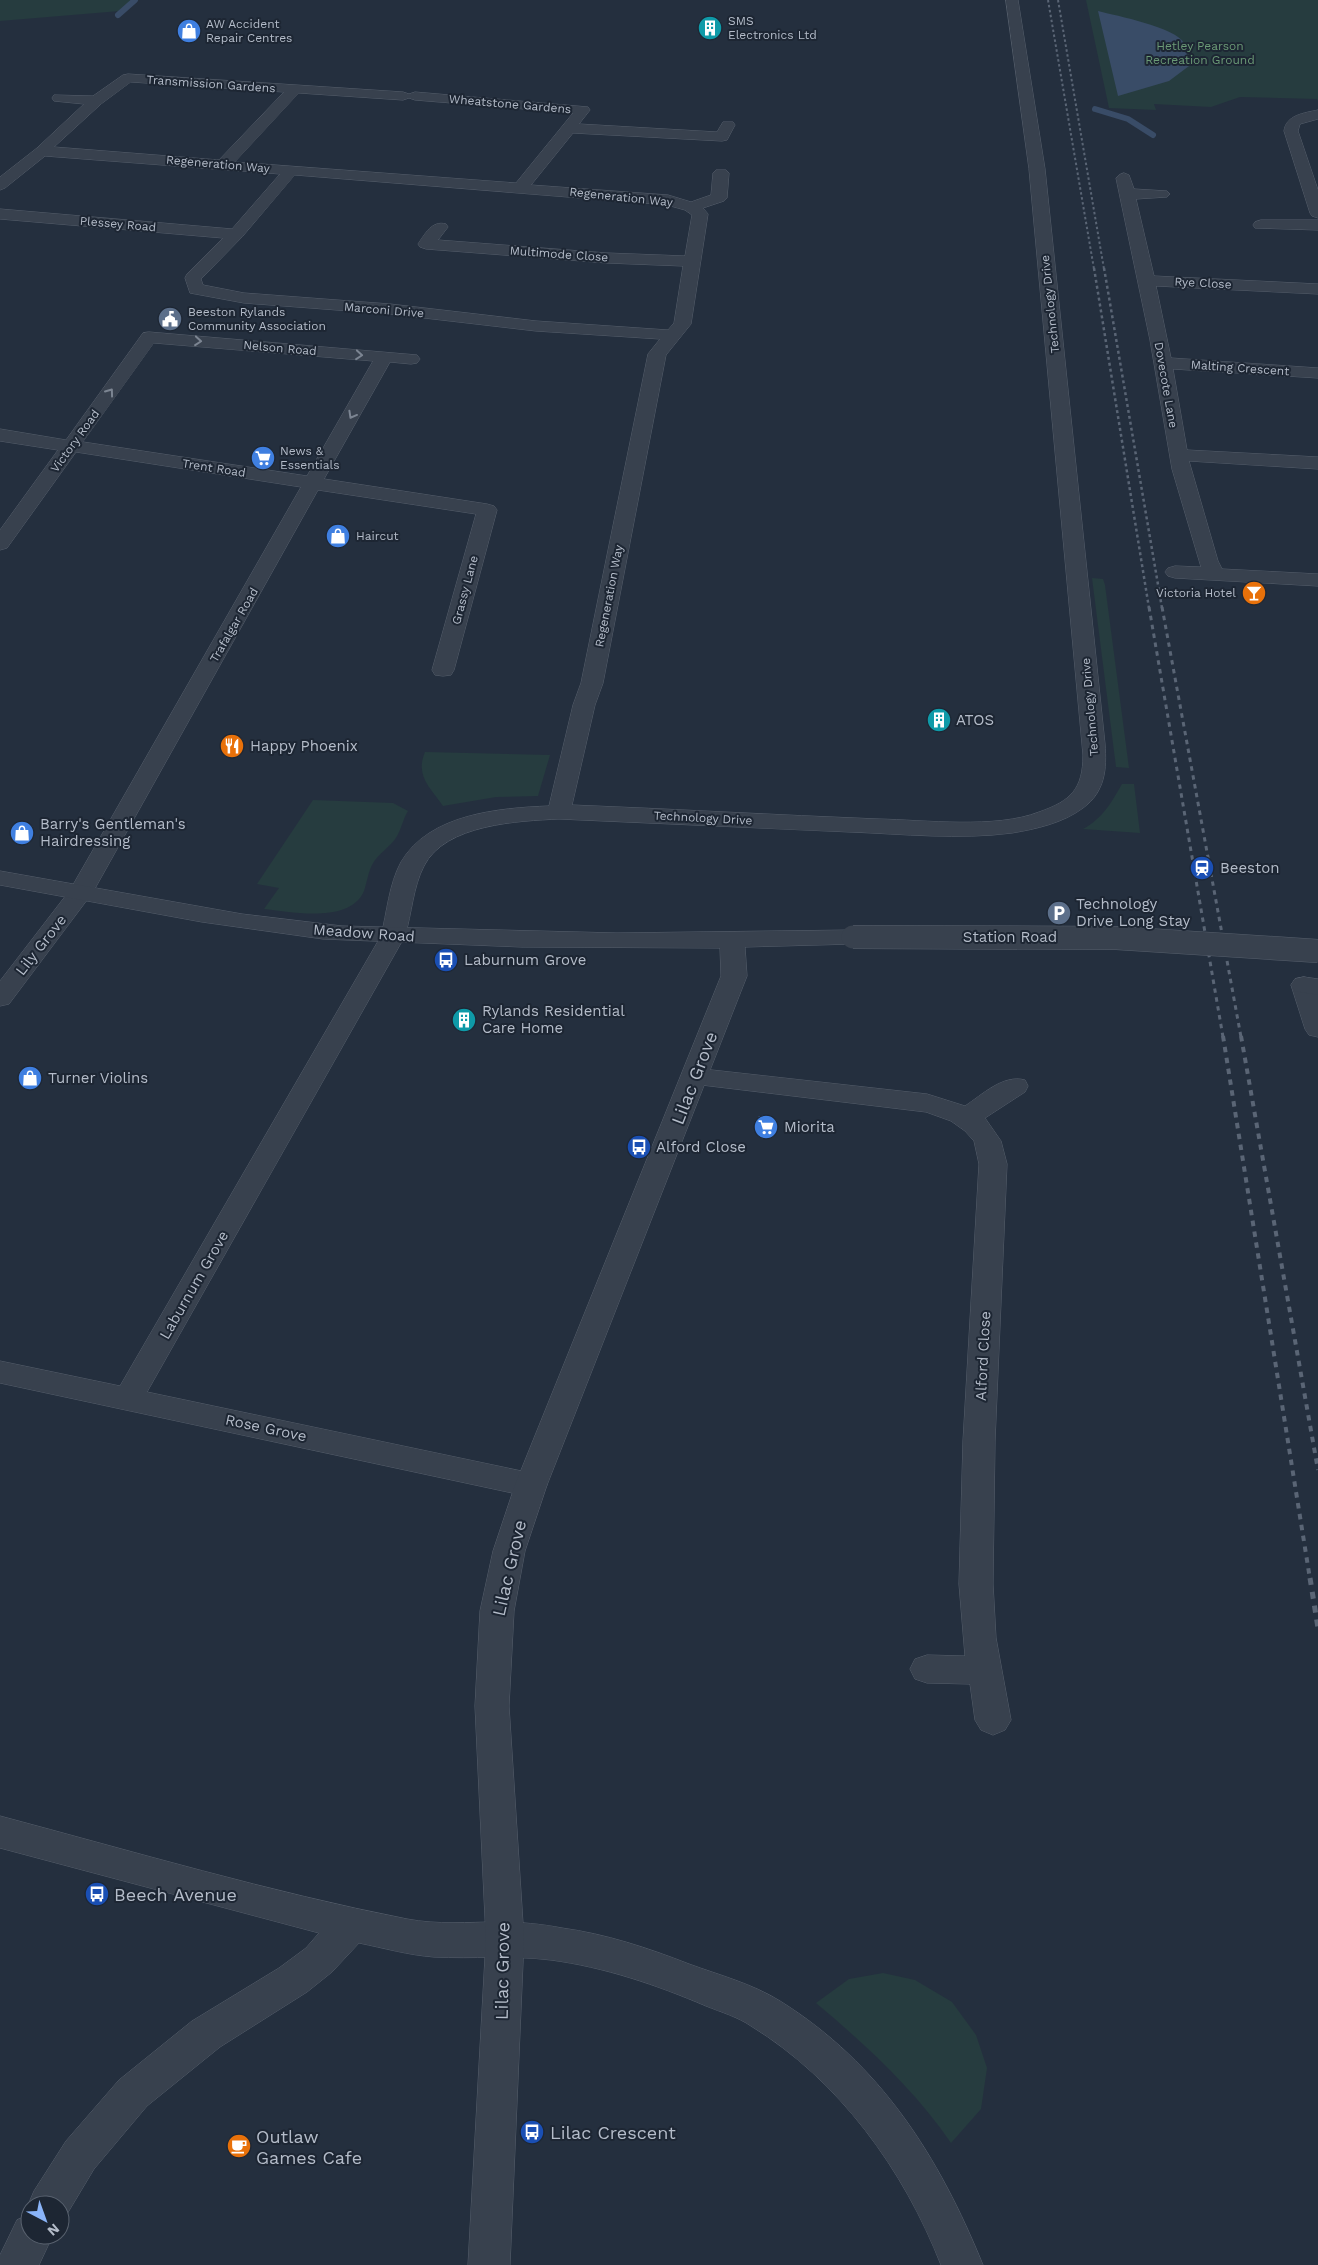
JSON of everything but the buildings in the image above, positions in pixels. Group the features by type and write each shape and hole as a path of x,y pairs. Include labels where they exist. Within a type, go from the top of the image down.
{"street":[{"name":"Technology Drive","path":"393,936 413,864 423,849 435,840 485,819 558,812 867,826 968,828 1012,824 1050,817 1073,804 1089,787 1096,772 1076,551 1036,169 1012,0"},
{"name":"Transmission Gardens","path":"96,101 128,78 409,96"},
{"name":"Transmission Gardens","path":"223,165 295,89"},
{"name":"Wheatstone Gardens","path":"409,96 583,110 521,187"},
{"path":"59,98 96,101"},
{"path":"0,185 42,151 96,101"},
{"path":"1318,114 1295,121 1292,124 1291,131 1318,214"},
{"name":"Wheatstone Gardens","path":"570,128 725,131 720,170 719,198 691,207"},
{"name":"Regeneration Way","path":"42,151 668,200 691,207 700,214 682,324 656,354 592,683 584,705 558,812"},
{"name":"Marconi Drive","path":"292,170 236,234 192,278 196,289 244,298 390,309 536,326 671,335"},
{"name":"Dovecote Lane","path":"1162,194 1125,186 1163,363 1179,455 1208,561 1215,574"},
{"name":"Plessey Road","path":"0,214 236,234"},
{"path":"1261,225 1318,225"},
{"name":"Multimode Close","path":"440,227 423,250 692,261"},
{"name":"Rye Close","path":"1146,281 1258,278 1318,289"},
{"name":"Nelson Road","path":"149,337 411,359"},
{"name":"Victory Road","path":"0,544 149,337"},
{"name":"Trafalgar Road","path":"82,892 384,357"},
{"name":"Malting Crescent","path":"1163,363 1318,373"},
{"name":"Trent Road","path":"0,435 487,510"},
{"path":"1179,455 1318,462"},
{"name":"Grassy Lane","path":"443,670 487,510"},
{"path":"1175,572 1318,580"},
{"name":"Meadow Road","path":"0,878 257,924 393,936 595,942 732,941"},
{"name":"Lily Grove","path":"0,998 82,892"},
{"name":"Laburnum Grove","path":"128,1399 393,936"},
{"name":"Station Road","path":"732,941 854,937 1118,938 1318,951"},
{"name":"Lilac Grove","path":"489,2265 505,1939 492,1706 497,1611 509,1551 531,1485 734,976 732,941"},
{"path":"1311,986 1318,1029"},
{"name":"Alford Close","path":"694,1077 927,1103 949,1109 966,1118 987,1138 993,1164 976,1522 976,1584 984,1670 993,1720"},
{"path":"966,1118 1015,1086"},
{"name":"Rose Grove","path":"0,1372 531,1485"},
{"path":"927,1669 984,1670"},
{"path":"0,1832 351,1925 431,1941 505,1939 579,1948 700,1985 763,2012 812,2048 867,2102 908,2158 932,2199 962,2265"},
{"path":"56,2195 80,2155 133,2093 206,2034 293,1980 319,1960 351,1925"},
{"path":"17,2265 27,2245"}],"green space":[{"path":"0,0 133,0 120,11 0,21"},
{"name":"Hetley Pearson Recreation Ground","path":"1086,0 1318,0 1318,101 1317,99 1240,97 1211,107 1154,104 1156,110 1109,108"},
{"path":"1092,578 1103,579 1105,585 1129,768 1116,767"},
{"path":"425,752 550,755 538,796 496,797 443,806 425,781 423,775 422,760"},
{"path":"1122,784 1134,784 1140,833 1083,829 1101,815"},
{"path":"313,800 393,803 408,811 399,833 372,865 364,891 357,901 346,908 319,914 264,909 279,888 257,884"},
{"path":"883,1973 915,1980 952,2002 976,2035 987,2068 981,2109 951,2143 937,2123 888,2068 816,2003 849,1979"}],"water":[{"path":"1098,11 1158,27 1178,37 1186,48 1189,66 1169,81 1118,96"}],"waterway":[{"path":"118,15 135,0"},
{"path":"1095,109 1128,119 1153,135"}],"railway":[{"path":"1048,0 1094,269"},
{"path":"1058,0 1104,269"},
{"path":"1094,268 1149,608"},
{"path":"1104,268 1162,608"},
{"path":"1149,607 1223,1037"},
{"path":"1162,607 1241,1037"},
{"path":"1223,1036 1310,1579"},
{"path":"1241,1036 1318,1470"},
{"path":"1310,1578 1318,1628"}],"place":[{"name":"SMS Electronics Ltd","path":"710,28"},
{"name":"AW Accident Repair Centres","path":"189,31"},
{"name":"Beeston Rylands Community Association","path":"170,319"},
{"name":"News & Essentials","path":"263,458"},
{"name":"Haircut","path":"338,536"},
{"name":"Victoria Hotel","path":"1254,593"},
{"name":"ATOS","path":"939,720"},
{"name":"Happy Phoenix","path":"232,746"},
{"name":"Barry's Gentleman's Hairdressing","path":"22,833"},
{"name":"Beeston","path":"1202,868"},
{"name":"Technology Drive Long Stay","path":"1059,913"},
{"name":"Laburnum Grove","path":"446,960"},
{"name":"Rylands Residential Care Home","path":"464,1020"},
{"name":"Turner Violins","path":"30,1078"},
{"name":"Miorita","path":"766,1127"},
{"name":"Alford Close","path":"639,1147"},
{"name":"Beech Avenue","path":"97,1894"},
{"name":"Lilac Crescent","path":"532,2132"},
{"name":"Outlaw Games Cafe","path":"239,2146"}]}
